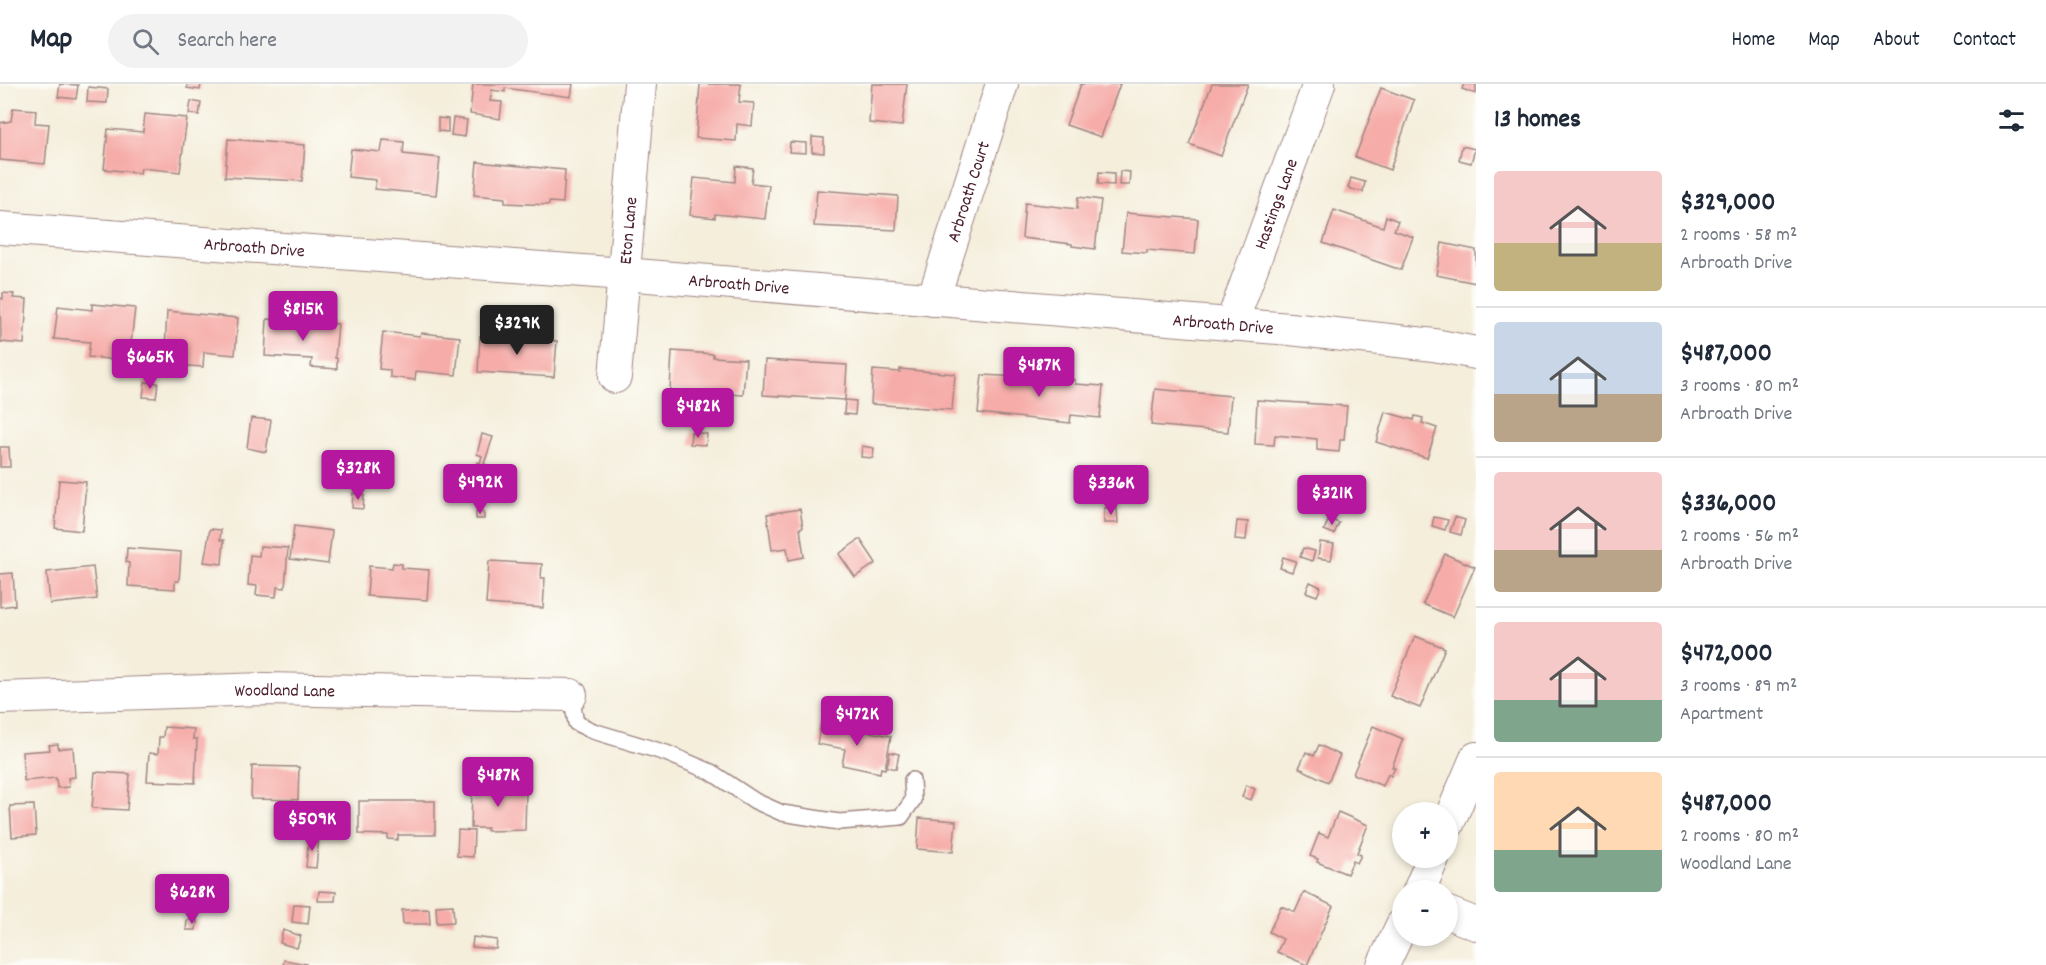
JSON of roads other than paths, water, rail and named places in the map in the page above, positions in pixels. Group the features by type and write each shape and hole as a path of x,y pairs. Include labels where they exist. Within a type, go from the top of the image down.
{"street":[{"name":"Eton Lane","path":"615,378 640,84"},
{"name":"Arbroath Court","path":"933,300 1002,84"},
{"name":"Hastings Lane","path":"1231,325 1319,84"},
{"name":"Arbroath Drive","path":"0,228 624,274 1231,325 1367,337 1434,345 1476,353"},
{"name":"Woodland Lane","path":"0,698 265,689 571,695"},
{"path":"1457,802 1476,758"},
{"path":"1458,917 1476,924"},
{"path":"1383,965 1392,946"}],"lane":[{"path":"571,695 576,723 593,731 666,753 711,772 754,801 782,813 839,822 901,817 913,800 912,780"}]}
